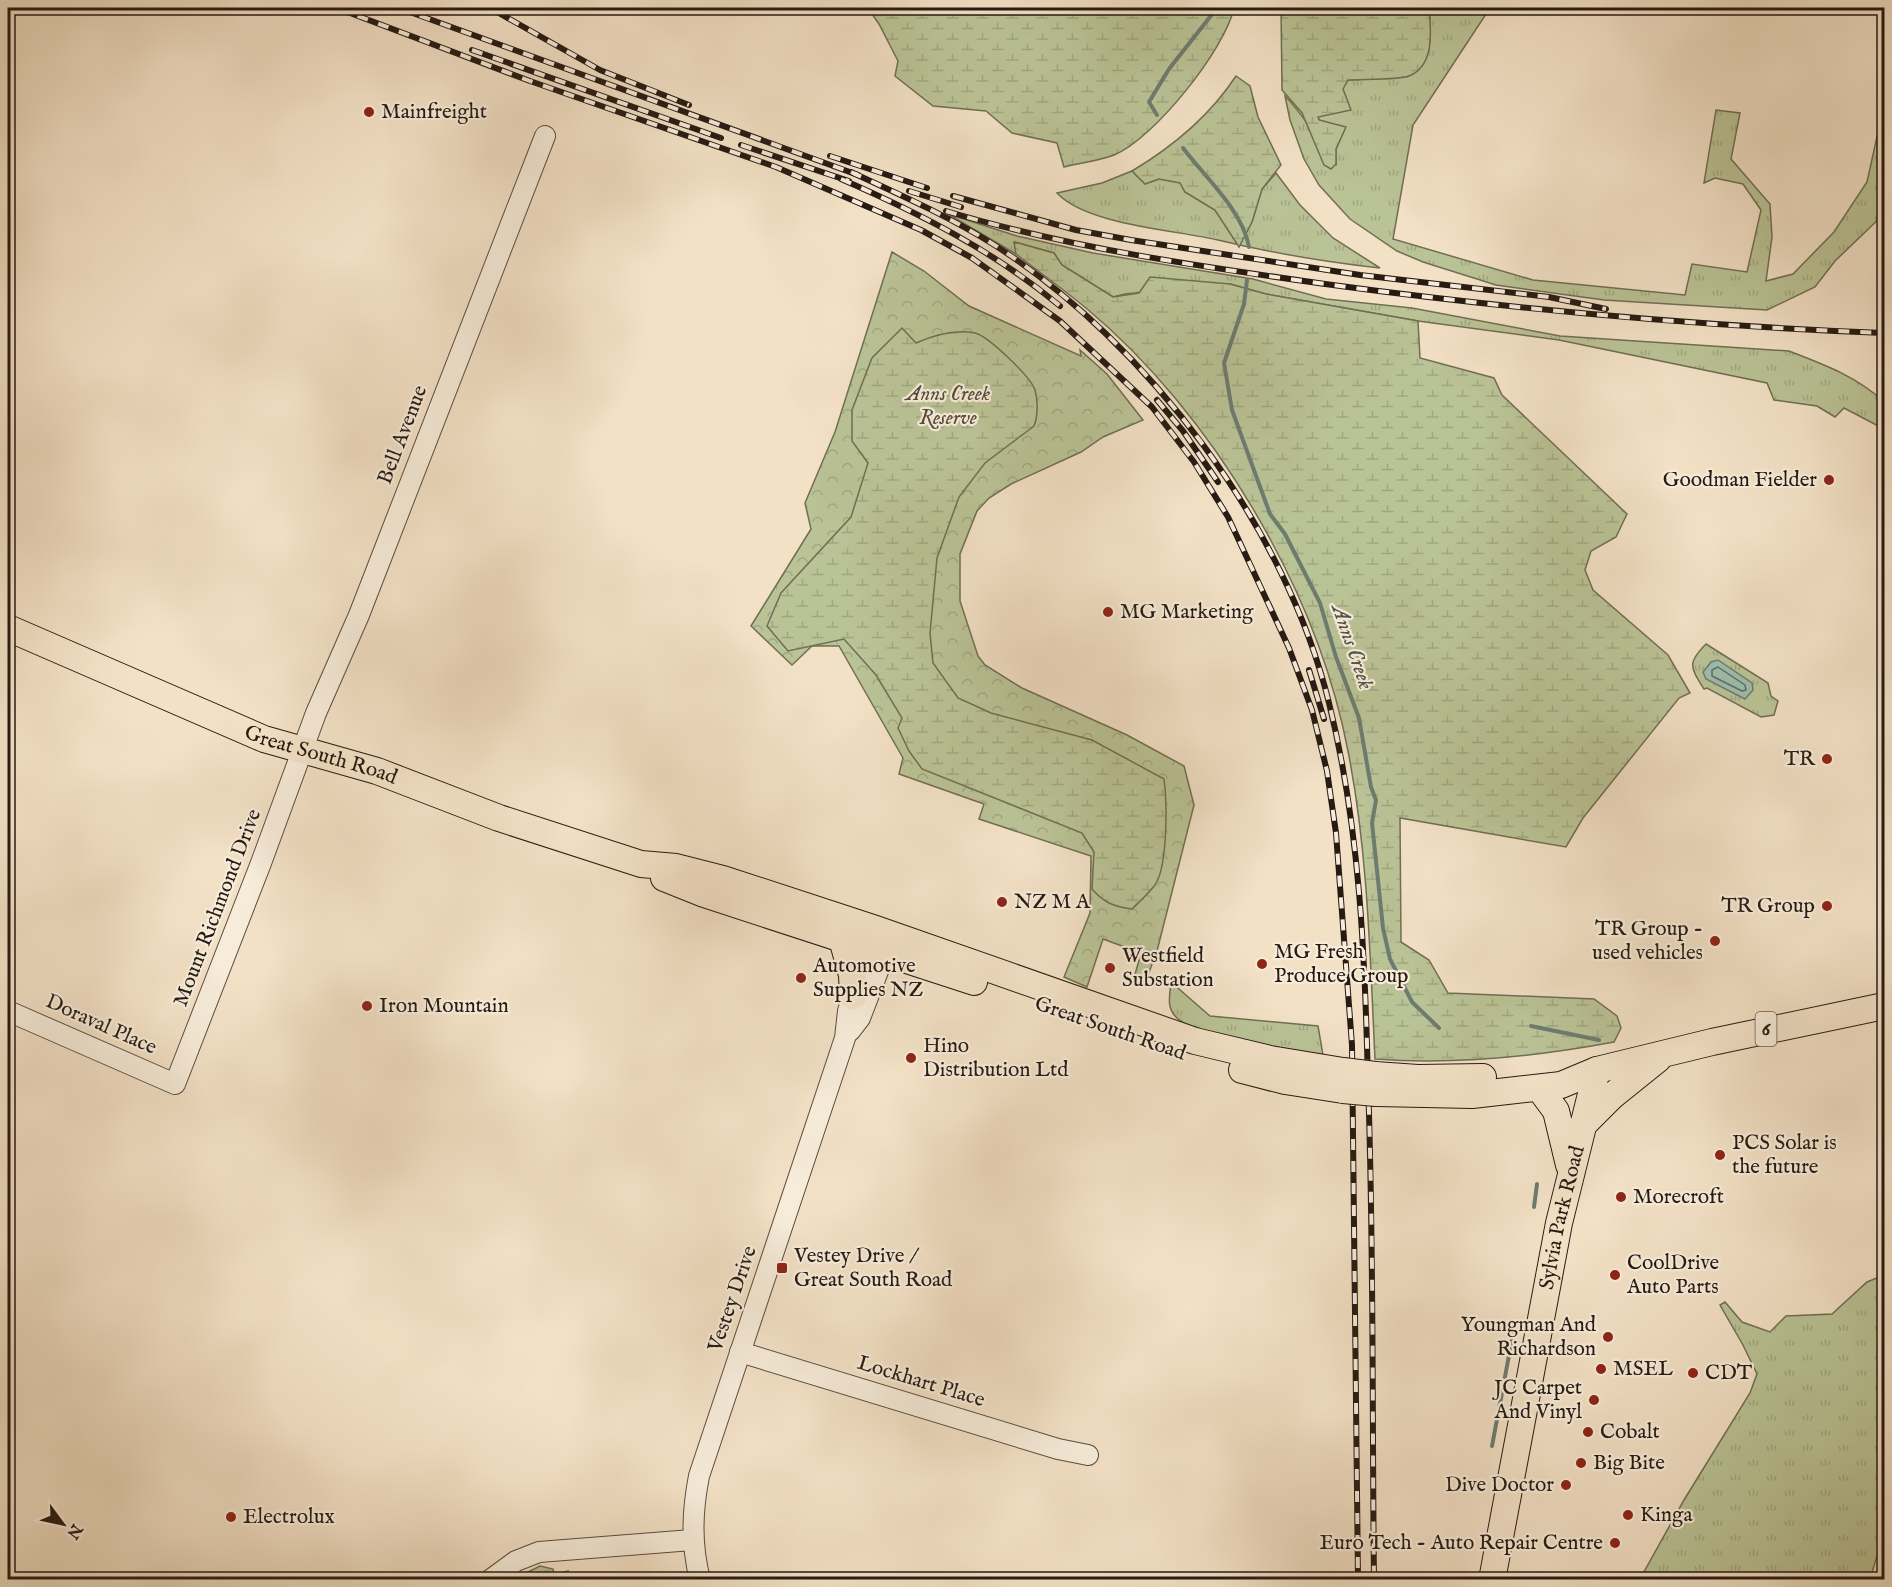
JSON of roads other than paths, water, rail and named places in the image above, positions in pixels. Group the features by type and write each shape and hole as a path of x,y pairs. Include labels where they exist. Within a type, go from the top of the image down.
{"main road":[{"name":"Great South Road","path":"8,628 264,739 377,771 499,818 641,864 693,890 842,939 880,941"},
{"name":"Great South Road","path":"641,864 676,867 723,879 880,941 1191,1057 1285,1081 1343,1081 1449,1095 1539,1088 1561,1085 1597,1070 1660,1057 1744,1034 1884,1005"},
{"path":"842,939 852,975 853,996"},
{"path":"1581,1127 1612,1096 1660,1057"},
{"name":"Great South Road","path":"1376,1084 1498,1076 1571,1068 1597,1070"},
{"name":"Sylvia Park Road","path":"1492,1580 1571,1171 1597,1070"},
{"path":"1539,1088 1556,1111 1571,1171"}],"street":[{"name":"Bell Avenue","path":"303,749 328,681 358,615 545,136"},
{"name":"Mount Richmond Drive","path":"175,1084 261,864 303,749"},
{"name":"Vestey Drive","path":"699,1580 692,1540 693,1508 699,1476 845,1038 848,1011 853,996 880,941"},
{"name":"Vestey Drive","path":"845,1038 860,1018 880,941"},
{"name":"Doraval Place","path":"8,1011 175,1084"},
{"name":"Lockhart Place","path":"740,1352 1058,1449 1088,1455"},
{"path":"490,1580 508,1566 539,1552 692,1540"}],"water":[{"path":"1718,660 1752,683 1753,690 1745,699 1706,679 1703,672 1711,662"}],"waterway":[{"name":"Anns Creek","path":"1157,115 1149,102 1169,69 1217,8"},
{"name":"Anns Creek","path":"1183,148 1231,207 1239,220 1249,247"},
{"name":"Anns Creek","path":"1247,280 1244,304 1224,363 1232,410 1270,514 1285,534 1320,603 1336,657 1359,718 1371,787 1376,800 1372,823 1383,928 1390,959 1412,1002 1439,1028"},
{"name":"Anns Creek","path":"1531,1026 1599,1040"},
{"name":"Anns Creek","path":"1534,1207 1537,1184"},
{"name":"Anns Creek","path":"1492,1446 1513,1334"}],"railway":[{"path":"337,8 530,81 776,167 921,230 972,258 1060,321 1152,407 1194,462 1228,517 1289,648 1312,710 1327,771 1336,833 1352,1045 1358,1580"},
{"path":"399,8 858,175"},
{"path":"490,8 600,70 689,105"},
{"path":"472,50 721,138"},
{"path":"741,145 849,181"},
{"path":"830,156 927,188"},
{"path":"851,172 979,235 1052,287 1106,334 1157,387 1203,445 1245,507 1280,571 1309,637 1329,703 1348,797 1363,940 1371,1207 1374,1580"},
{"path":"841,179 899,205 955,235 1009,268 1060,306"},
{"path":"909,191 961,207"},
{"path":"953,196 1076,230 1131,240 1360,275 1549,297 1606,309"},
{"path":"946,211 1087,246 1182,263 1325,284 1604,315 1744,326 1884,333"},
{"path":"1157,400 1183,431 1218,482"},
{"path":"1309,670 1324,719"}],"place":[{"name":"Mainfreight","path":"369,112"},
{"name":"Goodman Fielder","path":"1829,480"},
{"name":"MG Marketing","path":"1108,612"},
{"name":"TR","path":"1827,759"},
{"name":"NZ M A","path":"1002,902"},
{"name":"TR Group","path":"1827,906"},
{"name":"TR Group - used vehicles","path":"1715,941"},
{"name":"MG Fresh Produce Group","path":"1262,964"},
{"name":"Westfield Substation","path":"1110,968"},
{"name":"Automotive Supplies NZ","path":"801,978"},
{"name":"Iron Mountain","path":"367,1006"},
{"name":"Hino Distribution Ltd","path":"911,1058"},
{"name":"PCS Solar is the future","path":"1720,1155"},
{"name":"Morecroft","path":"1621,1197"},
{"name":"Vestey Drive / Great South Road","path":"782,1268"},
{"name":"CoolDrive Auto Parts","path":"1615,1275"},
{"name":"Youngman And Richardson","path":"1608,1337"},
{"name":"MSEL","path":"1601,1369"},
{"name":"CDT","path":"1693,1373"},
{"name":"JC Carpet And Vinyl","path":"1594,1400"},
{"name":"Cobalt","path":"1588,1432"},
{"name":"Big Bite","path":"1581,1463"},
{"name":"Dive Doctor","path":"1566,1485"},
{"name":"Kinga","path":"1628,1515"},
{"name":"Electrolux","path":"231,1517"},
{"name":"Euro Tech - Auto Repair Centre","path":"1615,1543"}],"park label":[{"name":"Anns Creek Reserve","path":"948,406"}]}
